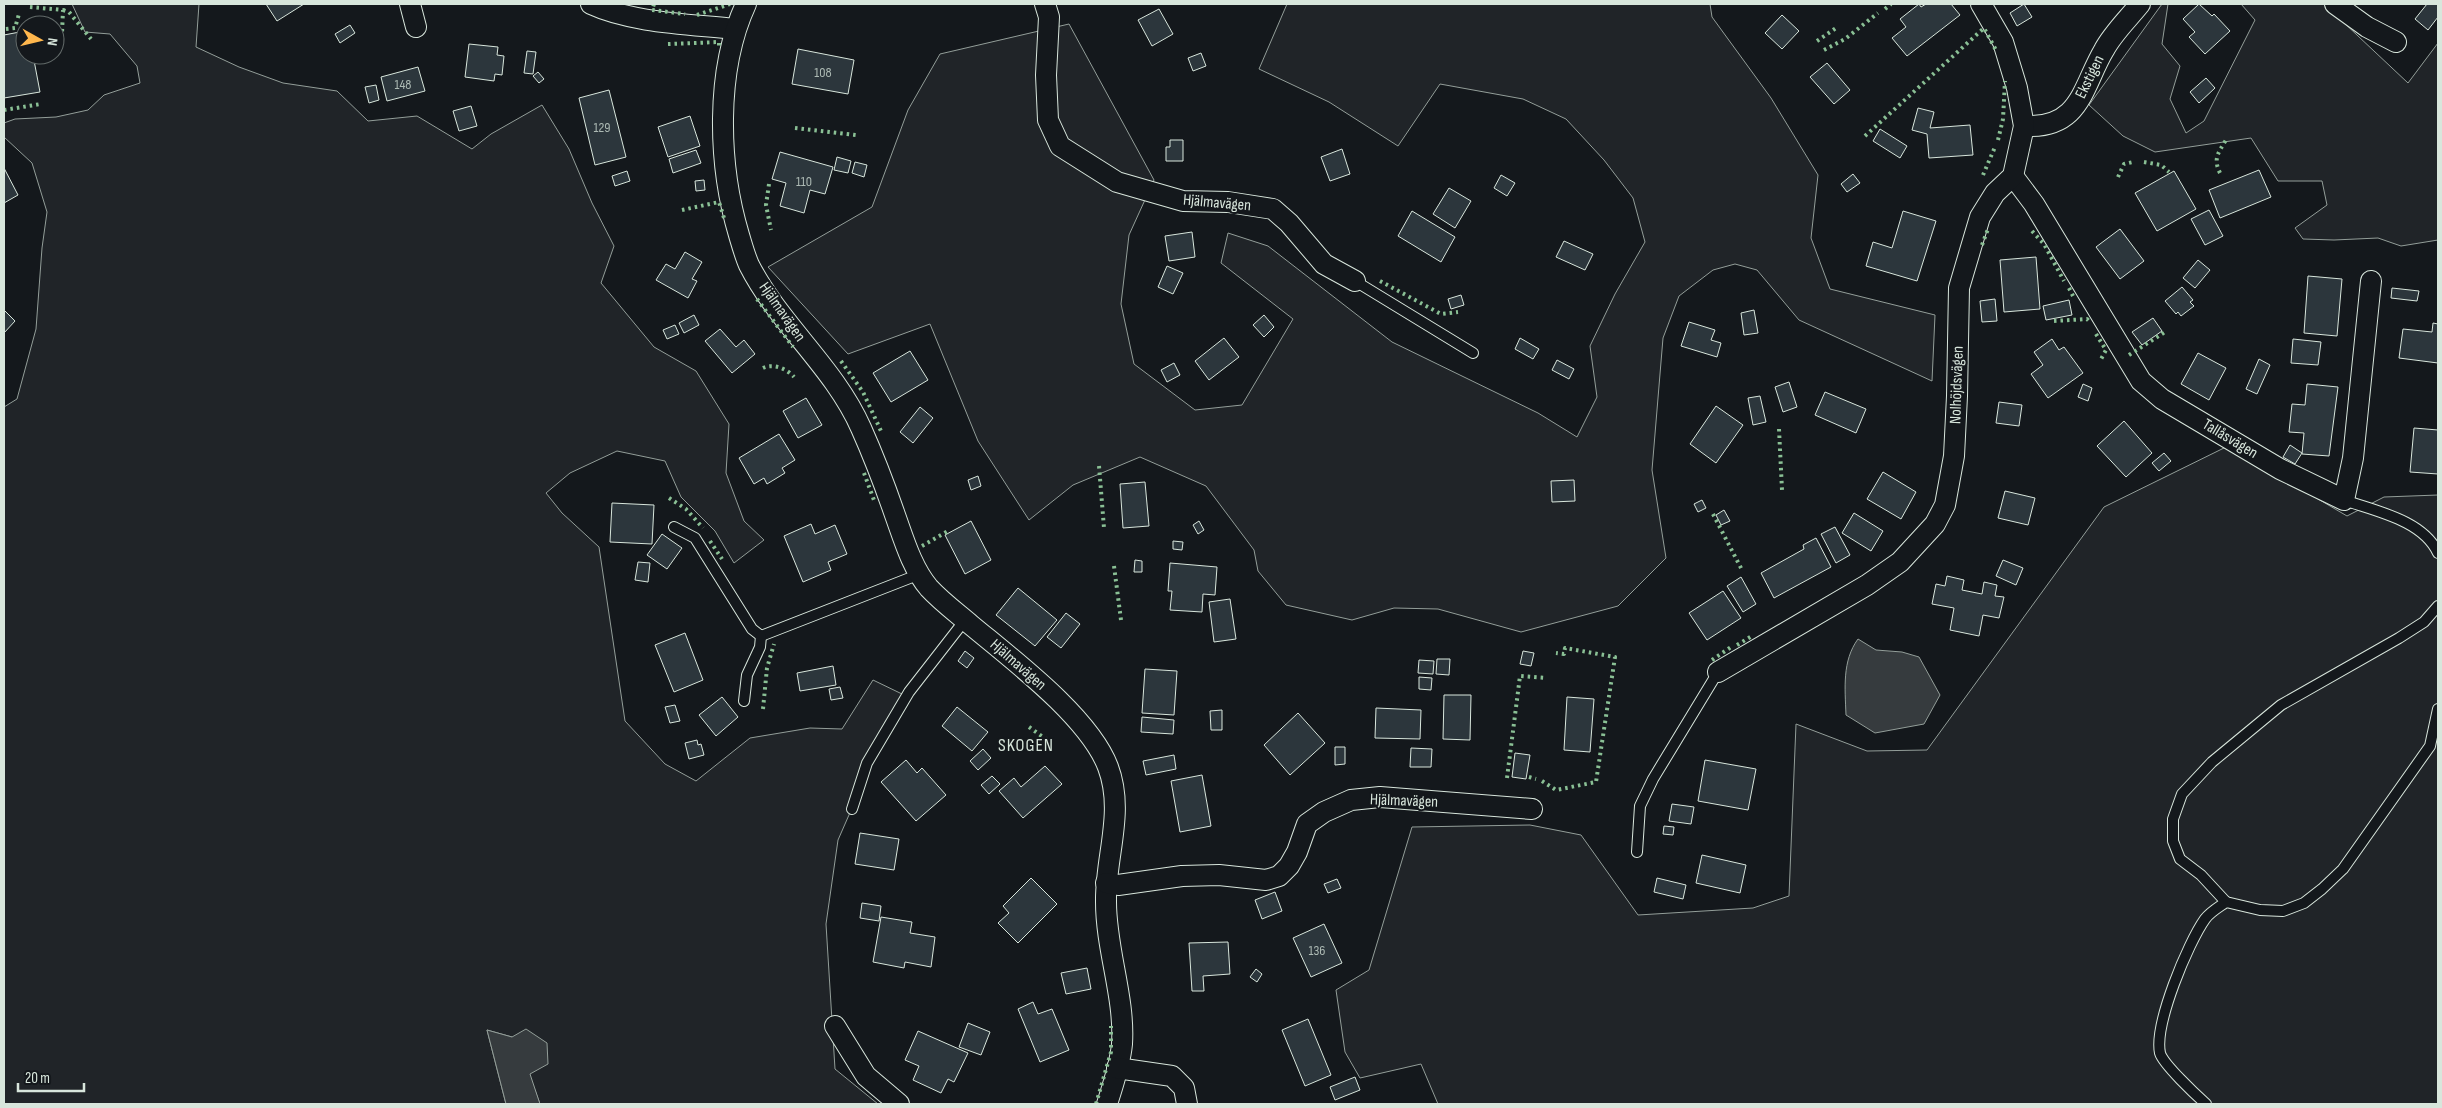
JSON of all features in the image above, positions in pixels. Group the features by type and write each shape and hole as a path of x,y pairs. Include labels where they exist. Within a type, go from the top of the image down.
{"street":[{"path":"410,4 416,27"},
{"path":"591,4 602,9 659,21 735,29"},
{"name":"Hjälmavägen","path":"746,4 735,29 723,126 725,167 734,215 748,263 777,308 842,393 861,427 909,554 928,586 1054,697 1096,742 1109,769 1115,806 1115,829 1106,883 1106,926 1118,994 1122,1042 1118,1068 1106,1104"},
{"name":"Hjälmavägen","path":"1045,4 1049,17 1046,75 1048,120 1060,146 1092,168 1127,185 1183,201 1228,202 1273,209 1289,223 1324,264 1355,280"},
{"path":"1981,4 2003,42 2017,88 2024,126 2013,176"},
{"name":"Ekstigen","path":"2024,126 2037,126 2060,118 2073,110 2081,100 2104,49 2140,4"},
{"path":"2335,4 2366,27 2396,42"},
{"name":"Tallåsvägen","path":"2013,176 2034,204 2140,381 2162,399 2280,469 2344,500"},
{"name":"Nolhöjdsvägen","path":"1718,672 1867,585 1900,562 1935,524 1945,505 1954,456 1959,288 1980,217 1995,193 2013,176"},
{"path":"2344,500 2353,458 2371,281"},
{"name":"Hjälmavägen","path":"1106,883 1118,885 1182,876 1266,880 1279,876 1293,859 1307,824 1324,812 1351,800 1380,797 1532,809"},
{"path":"835,1026 866,1076 899,1104"},
{"path":"1118,1068 1172,1076 1184,1088 1187,1104"}],"lane":[{"path":"1355,280 1473,353"},
{"path":"2344,500 2420,530 2434,544 2438,552"},
{"path":"674,527 695,538 752,629 761,636"},
{"path":"761,636 920,574"},
{"path":"2438,606 2424,622 2408,632 2281,704 2212,762 2182,794 2173,819 2173,842 2180,859 2208,881 2226,902 2260,910 2283,911 2304,903 2343,869 2430,746 2438,709"},
{"path":"852,809 867,763 909,692 965,620"},
{"path":"744,701 747,676 760,647 761,636"},
{"path":"1637,852 1640,806 1653,779 1718,672"},
{"path":"2206,1104 2171,1070 2160,1055 2160,1045 2165,1014 2192,941 2206,918 2226,902"}],"shaded area":[{"path":"72,4 199,4 196,47 239,67 283,83 337,91 368,121 417,116 472,149 491,134 542,105 569,149 592,203 614,246 601,283 654,347 696,371 729,424 726,473 744,521 764,540 734,563 715,531 681,497 665,461 617,451 570,473 546,493 562,513 599,547 625,721 665,764 696,781 750,738 810,728 842,729 873,680 902,694 838,840 826,924 835,1069 878,1104 540,1104 512,1037 487,1030 506,1104 4,1104 4,407 17,399 36,329 42,248 47,212 32,163 4,137 4,123 15,119 56,117 88,110 104,95 140,83 137,66 110,34 85,32"},
{"path":"1287,4 1710,4 1712,17 1771,98 1818,175 1811,238 1830,289 1935,315 1932,381 1799,320 1757,270 1735,264 1713,270 1679,296 1663,338 1652,470 1666,558 1618,606 1521,632 1438,609 1394,608 1352,620 1286,605 1258,571 1254,550 1206,486 1140,457 1073,485 1029,520 978,441 930,324 848,354 768,267 872,207 908,110 940,54 1069,24 1154,180 1129,235 1121,304 1134,364 1195,410 1242,405 1293,319 1221,263 1228,233 1268,246 1392,342 1538,413 1577,437 1597,397 1590,346 1615,294 1645,242 1633,198 1604,160 1566,119 1523,99 1440,84 1398,146 1329,102 1259,69"},
{"path":"2162,4 2168,4 2162,44 2180,66 2170,99 2186,133 2204,121 2255,20 2241,4 2324,4 2408,83 2438,43 2438,240 2401,246 2378,238 2303,239 2295,228 2327,205 2322,181 2278,181 2251,138 2155,152 2123,136 2089,105"},
{"path":"2228,446 2347,516 2384,497 2438,495 2438,1104 1438,1104 1421,1064 1360,1078 1345,1052 1336,990 1369,970 1412,827 1530,825 1581,835 1638,915 1753,908 1789,896 1796,724 1867,751 1927,750 2104,507"},
{"path":"1858,639 1876,650 1902,652 1919,657 1940,695 1924,724 1875,733 1846,715 1845,685 1847,666 1849,656"},
{"path":"526,1029 547,1043 548,1064 530,1074 540,1104 506,1104 487,1030 512,1037"}],"building":[{"path":"266,4 304,4 277,21"},
{"path":"1919,4 1921,7 1926,4 1951,4 1960,15 1907,56 1892,38 1906,27 1900,19"},
{"path":"2024,4 2032,17 2017,26 2010,13"},
{"path":"2199,4 2212,16 2214,14 2230,31 2205,54 2189,37 2195,32 2183,19"},
{"path":"2427,4 2438,4 2438,17 2428,30 2415,19"},
{"path":"1159,9 1173,34 1152,46 1138,20"},
{"path":"1782,15 1799,31 1782,49 1765,33"},
{"path":"350,25 355,33 340,43 335,34"},
{"path":"15,33 15,65 35,65 40,92 4,98 4,35"},
{"path":"469,44 498,47 497,55 504,56 502,75 495,74 494,81 465,77"},
{"path":"798,49 854,60 848,94 792,84"},
{"path":"527,51 536,52 533,74 524,73"},
{"path":"1201,53 1206,66 1193,71 1188,58"},
{"path":"1827,63 1850,90 1834,104 1810,77"},
{"path":"418,67 425,91 387,101 381,77"},
{"path":"538,72 544,79 539,83 533,76"},
{"path":"2206,78 2215,88 2199,103 2190,92"},
{"path":"376,85 379,100 369,103 365,87"},
{"path":"609,90 626,157 595,165 579,98"},
{"path":"471,106 477,126 459,131 453,111"},
{"path":"1918,108 1934,112 1930,128 1970,125 1973,155 1929,158 1927,134 1912,130"},
{"path":"690,116 700,146 668,157 658,127"},
{"path":"1880,129 1907,146 1900,158 1873,141"},
{"path":"1170,140 1183,140 1183,161 1166,161 1166,147 1170,147"},
{"path":"1342,149 1350,174 1330,181 1321,157"},
{"path":"696,150 701,163 673,173 669,159"},
{"path":"780,152 833,167 825,194 810,190 804,213 780,206 786,183 772,179"},
{"path":"837,157 851,161 848,173 834,170"},
{"path":"855,162 867,165 864,177 852,173"},
{"path":"4,168 18,195 4,203"},
{"path":"2259,170 2271,197 2220,218 2209,190"},
{"path":"627,171 630,181 615,186 612,176"},
{"path":"2174,171 2196,209 2157,231 2135,193"},
{"path":"1853,174 1860,183 1847,192 1841,184"},
{"path":"1501,175 1515,183 1507,196 1494,188"},
{"path":"704,180 705,190 696,191 695,181"},
{"path":"1449,188 1471,201 1455,228 1433,214"},
{"path":"2209,210 2223,236 2205,245 2191,219"},
{"path":"1412,211 1455,237 1441,262 1398,236"},
{"path":"1903,211 1936,221 1917,281 1866,266 1873,242 1892,248"},
{"path":"2120,229 2144,261 2120,279 2096,247"},
{"path":"1192,232 1195,257 1169,261 1165,236"},
{"path":"1564,241 1593,254 1585,270 1556,257"},
{"path":"685,252 702,262 692,279 697,281 688,298 656,280 666,264 675,269"},
{"path":"2036,257 2040,309 2004,312 2000,260"},
{"path":"2198,260 2210,270 2195,288 2183,278"},
{"path":"1167,266 1183,273 1173,294 1158,287"},
{"path":"2308,276 2342,279 2337,336 2304,333"},
{"path":"2182,287 2193,300 2190,302 2194,306 2181,316 2178,312 2176,314 2165,301"},
{"path":"2392,288 2419,291 2417,301 2391,298"},
{"path":"1461,295 1464,305 1451,309 1448,299"},
{"path":"1995,299 1997,321 1982,322 1980,301"},
{"path":"2069,300 2072,315 2046,320 2043,306"},
{"path":"4,310 15,321 4,333"},
{"path":"1754,310 1758,333 1744,335 1741,313"},
{"path":"694,315 699,325 684,333 679,323"},
{"path":"1264,315 1274,327 1264,337 1253,325"},
{"path":"2153,318 2162,331 2142,345 2132,332"},
{"path":"1689,322 1715,330 1711,340 1721,343 1717,357 1681,346"},
{"path":"2433,323 2438,324 2438,363 2399,358 2403,329 2432,332"},
{"path":"675,325 679,334 667,339 663,330"},
{"path":"720,329 736,347 744,340 755,354 732,373 705,341"},
{"path":"1224,338 1239,357 1209,380 1195,361"},
{"path":"1520,338 1539,349 1533,359 1515,349"},
{"path":"2052,339 2059,350 2064,347 2083,373 2048,398 2031,374 2043,365 2034,352"},
{"path":"2293,339 2321,342 2318,365 2291,363"},
{"path":"910,351 928,380 891,402 873,373"},
{"path":"2198,353 2226,368 2209,400 2181,384"},
{"path":"2259,359 2270,365 2257,394 2246,389"},
{"path":"1557,360 1574,369 1569,379 1552,370"},
{"path":"1174,363 1180,375 1167,382 1161,370"},
{"path":"1789,382 1797,407 1783,412 1775,387"},
{"path":"2083,384 2092,388 2088,401 2078,397"},
{"path":"2307,384 2338,387 2329,456 2302,454 2304,433 2289,432 2292,404 2305,405"},
{"path":"1825,392 1866,409 1856,433 1815,415"},
{"path":"1760,396 1766,422 1753,425 1748,398"},
{"path":"806,398 822,425 798,438 783,411"},
{"path":"1999,402 2022,405 2019,426 1996,423"},
{"path":"1716,406 1743,425 1716,463 1690,444"},
{"path":"920,407 933,418 913,443 900,432"},
{"path":"2124,421 2152,453 2126,477 2097,446"},
{"path":"2414,428 2438,430 2438,474 2410,472"},
{"path":"779,434 795,460 782,468 785,473 767,484 764,478 754,484 739,458"},
{"path":"2290,445 2302,453 2295,464 2283,457"},
{"path":"2164,453 2171,461 2159,471 2152,463"},
{"path":"1883,472 1916,492 1901,519 1867,499"},
{"path":"978,476 981,486 971,490 968,480"},
{"path":"1574,480 1575,501 1552,502 1551,481"},
{"path":"1145,482 1149,526 1123,528 1120,484"},
{"path":"2005,491 2035,498 2028,525 1998,518"},
{"path":"1702,500 1706,508 1698,512 1694,504"},
{"path":"612,503 654,505 652,544 610,542"},
{"path":"1724,510 1730,521 1721,525 1716,515"},
{"path":"1854,513 1883,531 1871,551 1842,533"},
{"path":"971,521 991,560 965,574 945,535"},
{"path":"1199,521 1204,530 1198,534 1193,525"},
{"path":"811,524 815,534 835,525 847,554 828,562 831,570 803,582 784,536"},
{"path":"1835,527 1850,555 1836,563 1821,534"},
{"path":"662,534 682,548 667,569 647,555"},
{"path":"1816,538 1831,567 1774,598 1761,573 1804,549 1803,545"},
{"path":"1173,541 1183,542 1182,550 1173,549"},
{"path":"1135,560 1142,561 1142,572 1134,572"},
{"path":"2003,560 2023,568 2016,585 1996,576"},
{"path":"638,562 650,563 648,582 635,580"},
{"path":"1170,563 1217,567 1215,595 1203,594 1202,612 1170,610 1172,591 1168,591"},
{"path":"1947,576 1964,580 1962,590 1982,594 1984,582 1997,585 1995,596 2004,597 1999,618 1983,615 1979,636 1950,630 1954,608 1932,604 1936,584 1945,586"},
{"path":"1741,577 1756,604 1743,612 1727,586"},
{"path":"1018,588 1057,620 1035,646 996,615"},
{"path":"1723,591 1741,618 1707,640 1689,613"},
{"path":"1230,599 1236,639 1214,642 1209,602"},
{"path":"1066,613 1080,624 1061,648 1047,637"},
{"path":"685,633 703,680 674,692 655,645"},
{"path":"965,651 974,658 967,668 958,661"},
{"path":"1523,651 1534,653 1531,666 1520,664"},
{"path":"1437,659 1450,659 1449,675 1436,674"},
{"path":"1419,660 1434,661 1433,674 1418,673"},
{"path":"833,666 836,685 800,691 797,673"},
{"path":"1145,669 1177,671 1174,715 1142,713"},
{"path":"1419,677 1432,678 1431,690 1419,689"},
{"path":"840,687 843,698 831,700 829,689"},
{"path":"1444,695 1471,695 1470,740 1443,739"},
{"path":"722,697 738,717 716,736 699,715"},
{"path":"1567,697 1594,699 1590,752 1564,750"},
{"path":"675,705 680,721 670,723 665,707"},
{"path":"957,707 988,732 972,751 942,726"},
{"path":"1376,708 1421,710 1420,739 1375,738"},
{"path":"1222,710 1222,730 1211,730 1210,711"},
{"path":"1298,713 1325,743 1290,775 1264,745"},
{"path":"1142,717 1174,720 1173,734 1141,732"},
{"path":"697,740 698,745 701,744 704,755 689,759 685,743"},
{"path":"1335,747 1345,747 1345,764 1335,765"},
{"path":"1411,748 1432,749 1431,767 1410,767"},
{"path":"983,749 991,758 978,770 970,761"},
{"path":"1515,753 1530,755 1526,779 1512,777"},
{"path":"1174,755 1176,769 1146,775 1143,761"},
{"path":"906,760 917,773 922,768 946,795 916,821 881,782"},
{"path":"1705,760 1756,769 1748,810 1698,801"},
{"path":"1045,766 1062,784 1023,818 999,791 1014,778 1021,787"},
{"path":"1202,775 1211,826 1180,832 1171,781"},
{"path":"992,776 1000,784 989,794 981,785"},
{"path":"1672,804 1694,807 1691,824 1669,821"},
{"path":"1664,826 1674,827 1673,835 1663,834"},
{"path":"860,833 899,839 894,870 855,864"},
{"path":"1702,855 1746,865 1740,893 1696,883"},
{"path":"1031,878 1057,904 1018,943 998,923 1009,913 1003,906"},
{"path":"1657,878 1686,885 1683,899 1654,892"},
{"path":"1337,879 1341,888 1328,893 1324,884"},
{"path":"1275,892 1282,911 1262,919 1255,900"},
{"path":"862,903 881,906 879,921 860,918"},
{"path":"881,917 912,922 910,933 935,937 931,967 905,962 904,968 873,962"},
{"path":"1324,924 1342,963 1311,977 1293,938"},
{"path":"1228,942 1230,974 1203,976 1204,991 1192,991 1189,943"},
{"path":"1087,968 1091,989 1066,994 1061,973"},
{"path":"1256,969 1262,974 1257,982 1250,977"},
{"path":"1033,1002 1038,1014 1052,1009 1069,1050 1040,1062 1018,1009"},
{"path":"1308,1019 1331,1075 1305,1086 1282,1030"},
{"path":"968,1023 990,1032 981,1055 959,1047"},
{"path":"918,1031 968,1053 954,1082 948,1079 941,1093 913,1080 919,1066 905,1060"},
{"path":"1355,1077 1360,1090 1335,1100 1330,1087"}],"hedge":[{"path":"654,4 652,10 685,14"},
{"path":"697,15 730,4"},
{"path":"1885,9 1891,4"},
{"path":"30,7 63,10 63,15"},
{"path":"63,10 69,12 91,39"},
{"path":"1824,50 1845,39 1878,13"},
{"path":"6,29 15,28 19,14"},
{"path":"1817,41 1836,28"},
{"path":"1865,136 1984,28 1997,52"},
{"path":"668,44 719,42 719,49"},
{"path":"1998,140 2003,119 2005,81"},
{"path":"4,110 41,104"},
{"path":"795,128 856,135"},
{"path":"2220,173 2217,156 2226,140"},
{"path":"1983,175 1995,147"},
{"path":"2118,177 2124,164 2133,162"},
{"path":"2144,162 2161,165 2169,172"},
{"path":"769,184 766,205 771,230"},
{"path":"682,210 719,202 724,218"},
{"path":"1982,245 1988,229"},
{"path":"2032,231 2044,244 2064,281"},
{"path":"1380,281 1441,314 1458,312"},
{"path":"2069,288 2073,296"},
{"path":"757,299 793,347"},
{"path":"2054,321 2087,319 2089,321"},
{"path":"2129,355 2165,332"},
{"path":"2096,334 2106,350 2100,361"},
{"path":"841,361 863,392 881,431"},
{"path":"763,368 771,366 780,368 794,377"},
{"path":"1779,429 1782,490"},
{"path":"1099,466 1104,528"},
{"path":"864,473 875,503"},
{"path":"669,498 686,509 703,528"},
{"path":"1713,514 1742,570"},
{"path":"922,546 948,531"},
{"path":"710,541 722,559"},
{"path":"1114,566 1121,620"},
{"path":"1737,645 1752,636"},
{"path":"763,709 767,668 774,644"},
{"path":"1712,660 1731,647"},
{"path":"1542,781 1556,790 1596,782 1615,657 1565,648 1564,654 1556,653"},
{"path":"1507,778 1520,676 1547,678"},
{"path":"1029,727 1050,742"},
{"path":"1529,777 1536,779"},
{"path":"1096,1104 1111,1052 1111,1026"}],"district":[{"name":"SKOGEN","path":"1026,745"}]}
